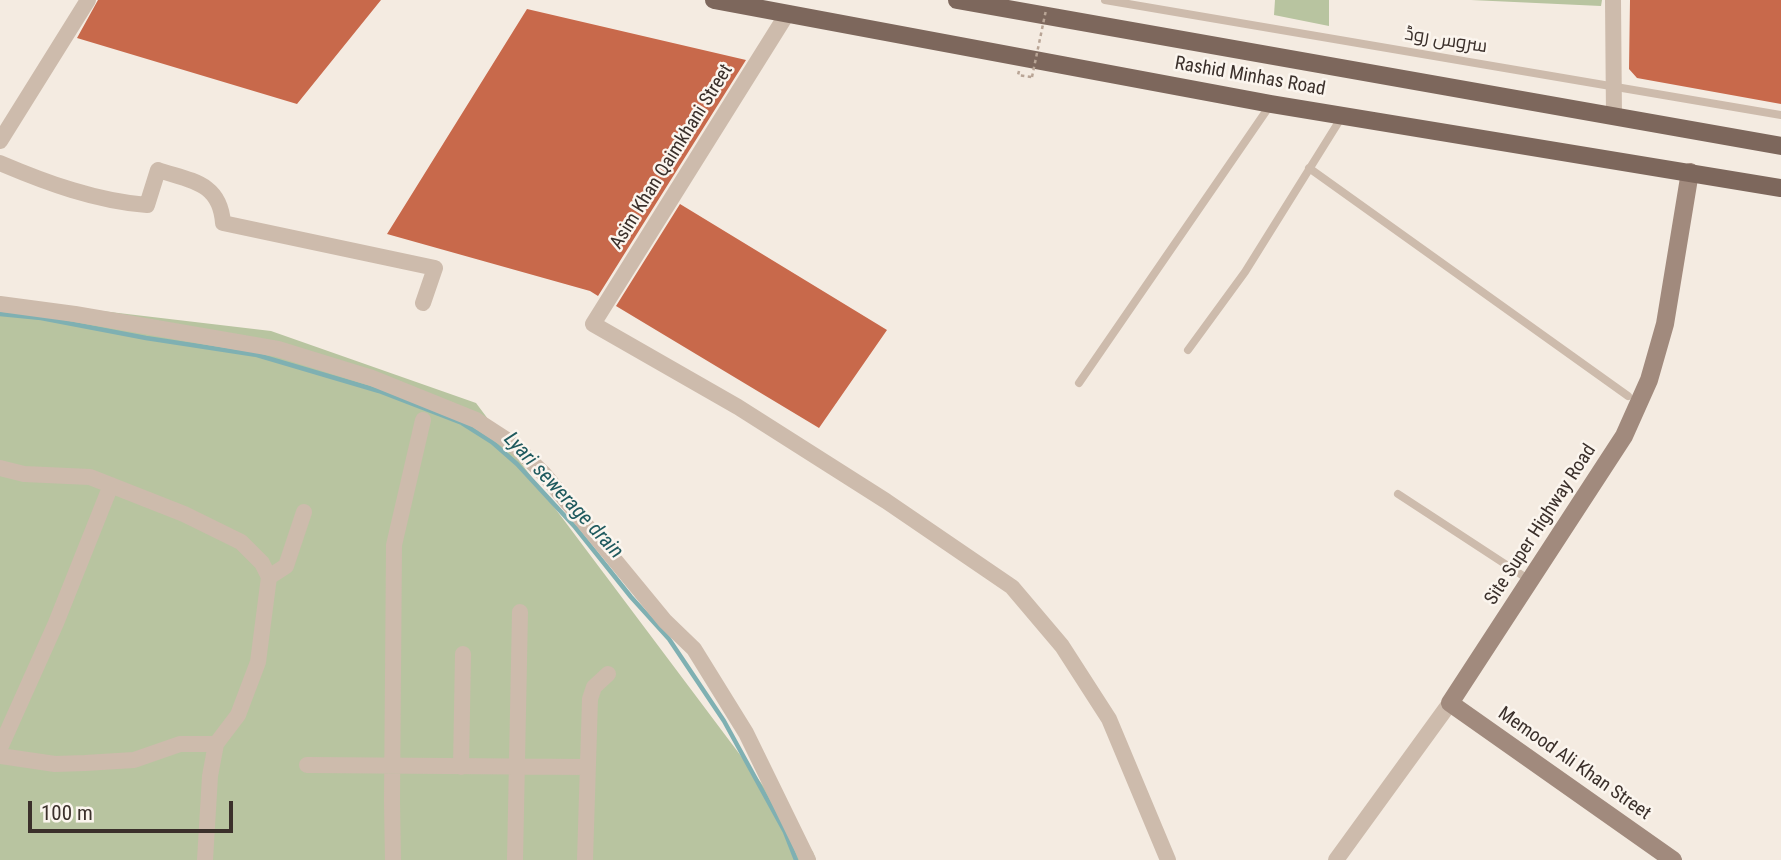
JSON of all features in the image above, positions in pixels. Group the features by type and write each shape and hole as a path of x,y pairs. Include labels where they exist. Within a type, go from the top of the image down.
{"main road":[{"name":"Rashid Minhas Road","path":"714,0 1271,104 1781,188"},
{"name":"Rashid Minhas Road","path":"963,1 1781,146"}],"street":[{"path":"0,141 88,0"},
{"path":"1613,0 1614,116"},
{"name":"Asim Khan Qaimkhani Street","path":"787,14 593,324 738,407 886,501 1012,587 1062,646 1109,719 1168,860"},
{"path":"0,163 36,178 119,203 147,205 158,170 180,177 201,184 215,195 222,209 223,223 435,268 423,303"},
{"name":"Site Super Highway Road","path":"1336,860 1450,703 1624,436 1649,380 1665,324 1690,172"},
{"path":"0,304 75,314 278,349 372,378 476,420 513,444 544,474 665,621 694,649 747,733 808,860"},
{"path":"393,860 394,545 423,420"},
{"path":"0,468 24,474 90,477 184,514 241,542 262,563 270,577 258,662 238,715 216,744 210,776 205,860"},
{"path":"0,748 56,623 111,485"},
{"path":"270,577 286,566 304,512"},
{"path":"515,860 520,612"},
{"path":"461,767 463,654"},
{"path":"585,860 590,699 594,688 608,674"},
{"name":"Memood Ali Khan Street","path":"1450,703 1673,860"},
{"path":"0,756 55,764 85,763 134,760 180,744 216,744"},
{"path":"307,765 586,767"}],"lane":[{"name":"سروس روڈ","path":"1105,0 1781,115"},
{"path":"1079,383 1271,104"},
{"path":"1188,350 1245,272 1343,115"},
{"path":"1309,168 1628,396"},
{"path":"1398,494 1531,581"}],"path":[{"path":"1018,75 1032,78 1046,10"}],"green space":[{"path":"1275,0 1329,0 1329,26 1274,15"},
{"path":"1471,0 1602,0 1601,6"},
{"path":"0,299 271,331 476,403 813,852 816,860 0,860"}],"building":[{"path":"98,0 381,0 297,104 77,38"},
{"path":"1630,0 1781,0 1781,104 1637,78 1629,69"},
{"path":"527,9 746,60 598,296 590,291 387,234"},
{"path":"680,204 887,330 819,428 616,306"}],"waterway":[{"name":"Lyari sewerage drain","path":"0,314 41,318 257,355 379,391 462,423 492,442 517,464 575,527 631,597 669,639 724,721 785,832 796,860"}]}
